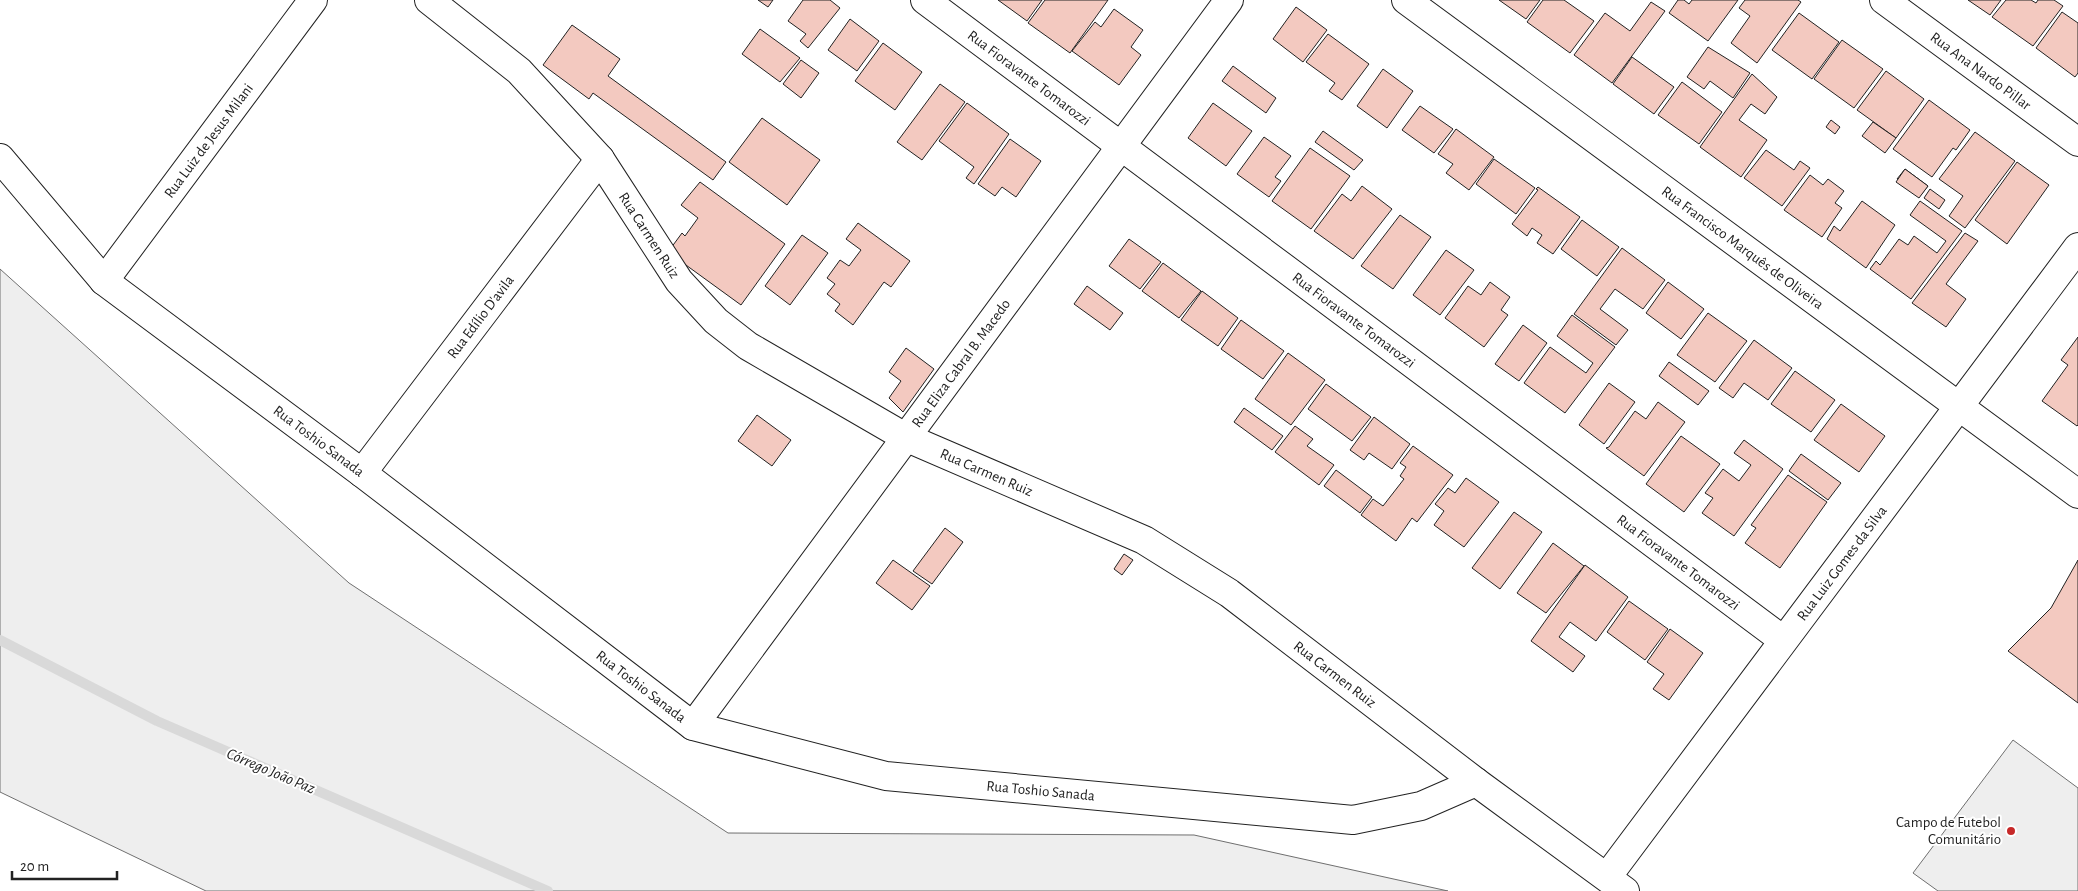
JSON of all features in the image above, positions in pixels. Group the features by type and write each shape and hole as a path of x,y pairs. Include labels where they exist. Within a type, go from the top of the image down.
{"street":[{"name":"Rua Luiz de Jesus Milani","path":"104,281 313,0"},
{"name":"Rua Carmen Ruiz","path":"429,0 519,71 600,159 679,281 716,321 748,346 905,437 1144,540 1230,593 1476,782 1616,884"},
{"name":"Rua Fioravante Tomarozzi","path":"925,0 1783,640"},
{"name":"Rua Eliza Cabral B. Macedo","path":"692,726 1230,0"},
{"name":"Rua Francisco Marquês de Oliveira","path":"1406,0 2078,494"},
{"name":"Rua Ana Nardo Pillar","path":"1884,0 2078,142"},
{"name":"Rua Toshio Sanada","path":"0,158 104,281 362,473 692,726 886,776 1353,820 1420,806 1476,782"},
{"name":"Rua Edílio D'avila","path":"362,473 600,159"},
{"name":"Rua Luiz Gomes da Silva","path":"1616,884 1783,640 2078,247"}],"shaded area":[{"path":"0,269 349,583 728,833 1194,835 1448,891 206,891 0,792"},
{"name":"Campo de Futebol Comunitário","path":"2013,740 2078,788 2078,891 1938,891 1913,873"}],"building":[{"path":"758,0 773,0 768,7"},
{"path":"803,0 830,0 840,8 808,48 800,41 806,34 788,21"},
{"path":"998,0 1042,0 1027,21"},
{"path":"1045,0 1108,0 1070,53 1028,23"},
{"path":"1499,0 1540,0 1526,19"},
{"path":"1543,0 1564,0 1594,21 1570,53 1527,22"},
{"path":"1678,0 1684,0 1689,4 1692,0 1738,0 1708,41 1669,13"},
{"path":"1745,0 1798,0 1801,2 1757,63 1731,43 1750,16 1739,8"},
{"path":"1968,0 2001,0 1990,15"},
{"path":"2006,0 2031,0 2036,3 2038,0 2054,0 2063,6 2033,46 1992,17"},
{"path":"1651,2 1665,11 1612,83 1574,55 1605,13 1630,31"},
{"path":"1296,7 1327,30 1303,62 1273,39"},
{"path":"1114,9 1143,30 1131,47 1141,55 1119,85 1072,51 1095,22 1101,27"},
{"path":"2062,12 2078,23 2078,73 2075,77 2036,48"},
{"path":"1799,13 1839,42 1812,79 1772,50"},
{"path":"850,19 879,41 857,71 828,50"},
{"path":"572,25 620,59 608,76 726,162 713,180 593,93 589,99 543,65"},
{"path":"760,29 800,58 780,82 742,54"},
{"path":"1328,34 1369,64 1342,100 1329,91 1335,83 1306,62"},
{"path":"1842,40 1883,69 1854,108 1814,79"},
{"path":"883,43 922,72 895,110 855,81"},
{"path":"1708,47 1750,73 1733,98 1710,81 1704,89 1687,77"},
{"path":"1632,57 1674,87 1654,114 1613,84"},
{"path":"801,60 819,73 801,98 783,84"},
{"path":"1233,66 1276,98 1266,113 1222,81"},
{"path":"1383,69 1413,91 1387,128 1357,106"},
{"path":"1886,71 1924,99 1896,138 1857,110"},
{"path":"1752,74 1777,97 1765,114 1751,104 1739,120 1767,140 1741,177 1700,147"},
{"path":"1682,82 1722,112 1699,144 1658,115"},
{"path":"940,84 965,102 922,160 897,142"},
{"path":"1929,100 1970,130 1956,150 1953,148 1932,177 1893,149"},
{"path":"967,103 1009,134 974,184 966,178 974,167 939,141"},
{"path":"1213,103 1252,131 1226,166 1188,138"},
{"path":"1420,106 1453,129 1434,153 1402,130"},
{"path":"762,118 820,160 787,205 729,162"},
{"path":"1831,120 1840,127 1835,134 1826,127"},
{"path":"1873,122 1896,138 1885,153 1862,136"},
{"path":"1456,129 1494,157 1469,190 1446,173 1453,164 1438,154"},
{"path":"1323,131 1363,160 1354,170 1315,142"},
{"path":"1975,132 2015,161 1965,228 1949,216 1963,196 1939,179"},
{"path":"1264,137 1291,156 1275,177 1281,181 1269,197 1237,174"},
{"path":"1010,139 1041,161 1016,197 1002,187 995,196 978,184"},
{"path":"1310,148 1350,176 1311,229 1272,201"},
{"path":"1766,150 1794,170 1800,161 1810,168 1782,206 1744,178"},
{"path":"1494,159 1535,188 1516,214 1476,184"},
{"path":"2017,162 2049,185 2007,244 1975,220"},
{"path":"1905,169 1928,186 1920,196 1897,179"},
{"path":"1905,169 1928,186 1919,198 1896,182"},
{"path":"1810,175 1823,185 1828,179 1844,191 1835,203 1842,208 1822,237 1784,210"},
{"path":"700,182 785,244 741,305 668,252 682,233 685,236 698,218 681,205"},
{"path":"1362,186 1392,209 1353,259 1314,231 1342,194 1351,201"},
{"path":"1538,187 1580,217 1553,254 1537,243 1542,235 1532,228 1527,236 1512,224 1538,190 1536,189"},
{"path":"1930,189 1945,200 1939,209 1924,198"},
{"path":"1862,201 1895,225 1866,268 1827,239 1834,226 1840,231"},
{"path":"1920,201 1962,231 1911,299 1870,269 1876,261 1880,265 1899,239 1908,245 1914,236 1937,253 1946,241 1910,215"},
{"path":"1400,215 1431,237 1393,289 1361,266"},
{"path":"1582,220 1619,247 1597,276 1561,249"},
{"path":"858,223 910,261 891,287 884,282 853,325 835,311 840,304 827,294 835,284 827,278 840,260 849,266 861,250 846,239"},
{"path":"1965,233 1978,241 1946,284 1966,299 1946,327 1912,303"},
{"path":"802,235 828,253 790,305 765,286"},
{"path":"1129,239 1161,262 1140,289 1109,266"},
{"path":"1622,248 1665,280 1643,309 1615,289 1600,309 1628,330 1616,345 1574,314"},
{"path":"1446,250 1474,270 1440,315 1413,295"},
{"path":"1163,263 1201,291 1179,318 1142,291"},
{"path":"1490,282 1510,297 1501,310 1508,315 1484,347 1445,318 1468,286 1481,295"},
{"path":"1668,282 1704,309 1681,339 1646,313"},
{"path":"1087,286 1123,313 1110,330 1074,304"},
{"path":"1202,291 1238,318 1218,346 1181,320"},
{"path":"1708,313 1747,341 1715,382 1677,355"},
{"path":"1572,315 1615,347 1565,413 1524,383 1550,347 1586,373 1593,363 1557,336"},
{"path":"1241,320 1284,351 1263,379 1221,349"},
{"path":"1523,325 1547,343 1519,381 1495,364"},
{"path":"2078,337 2077,426 2042,401 2068,365 2061,360"},
{"path":"1754,340 1792,368 1768,400 1744,383 1733,398 1719,388"},
{"path":"906,348 934,369 903,412 889,398 901,381 889,372"},
{"path":"1288,353 1325,380 1291,425 1255,399"},
{"path":"1669,362 1709,391 1698,405 1659,376"},
{"path":"1795,371 1835,400 1811,432 1771,404"},
{"path":"1609,383 1635,402 1604,444 1579,425"},
{"path":"1326,384 1371,417 1352,441 1308,409"},
{"path":"1658,402 1685,422 1644,476 1606,448 1609,447 1635,411 1646,419"},
{"path":"1841,404 1885,436 1859,472 1814,440"},
{"path":"1244,408 1283,436 1272,450 1234,422"},
{"path":"757,415 791,440 772,466 738,441"},
{"path":"1374,417 1410,444 1392,469 1369,453 1364,460 1350,450"},
{"path":"1295,426 1313,439 1307,446 1334,465 1319,485 1275,452"},
{"path":"1681,436 1720,464 1684,512 1646,484"},
{"path":"1744,440 1783,469 1734,536 1702,513 1713,498 1705,493 1723,469 1739,481 1751,465 1734,453"},
{"path":"1413,446 1453,475 1417,522 1412,518 1396,541 1361,515 1373,499 1383,506 1404,479 1400,476 1406,467 1400,463"},
{"path":"1801,454 1841,483 1828,500 1789,471"},
{"path":"1336,470 1372,497 1360,513 1324,486"},
{"path":"1788,475 1827,502 1780,568 1745,543 1756,528 1751,525"},
{"path":"1466,478 1499,502 1464,547 1434,525 1444,511 1435,504 1448,488 1455,493"},
{"path":"1514,512 1542,532 1500,589 1472,568"},
{"path":"945,528 963,542 932,584 913,571"},
{"path":"1553,543 1584,566 1546,613 1517,593"},
{"path":"1124,554 1133,560 1122,575 1114,569"},
{"path":"893,560 930,586 912,610 876,583"},
{"path":"2078,560 2078,703 2008,651 2051,608"},
{"path":"1585,565 1628,597 1596,641 1570,622 1559,637 1585,656 1573,672 1531,641"},
{"path":"1629,601 1668,629 1645,660 1607,632"},
{"path":"1670,629 1703,653 1669,700 1653,689 1664,674 1647,662"}],"waterway":[{"name":"Córrego João Paz","path":"0,640 157,721 548,891"}],"place":[{"name":"Campo de Futebol Comunitário","path":"2011,831"}]}
